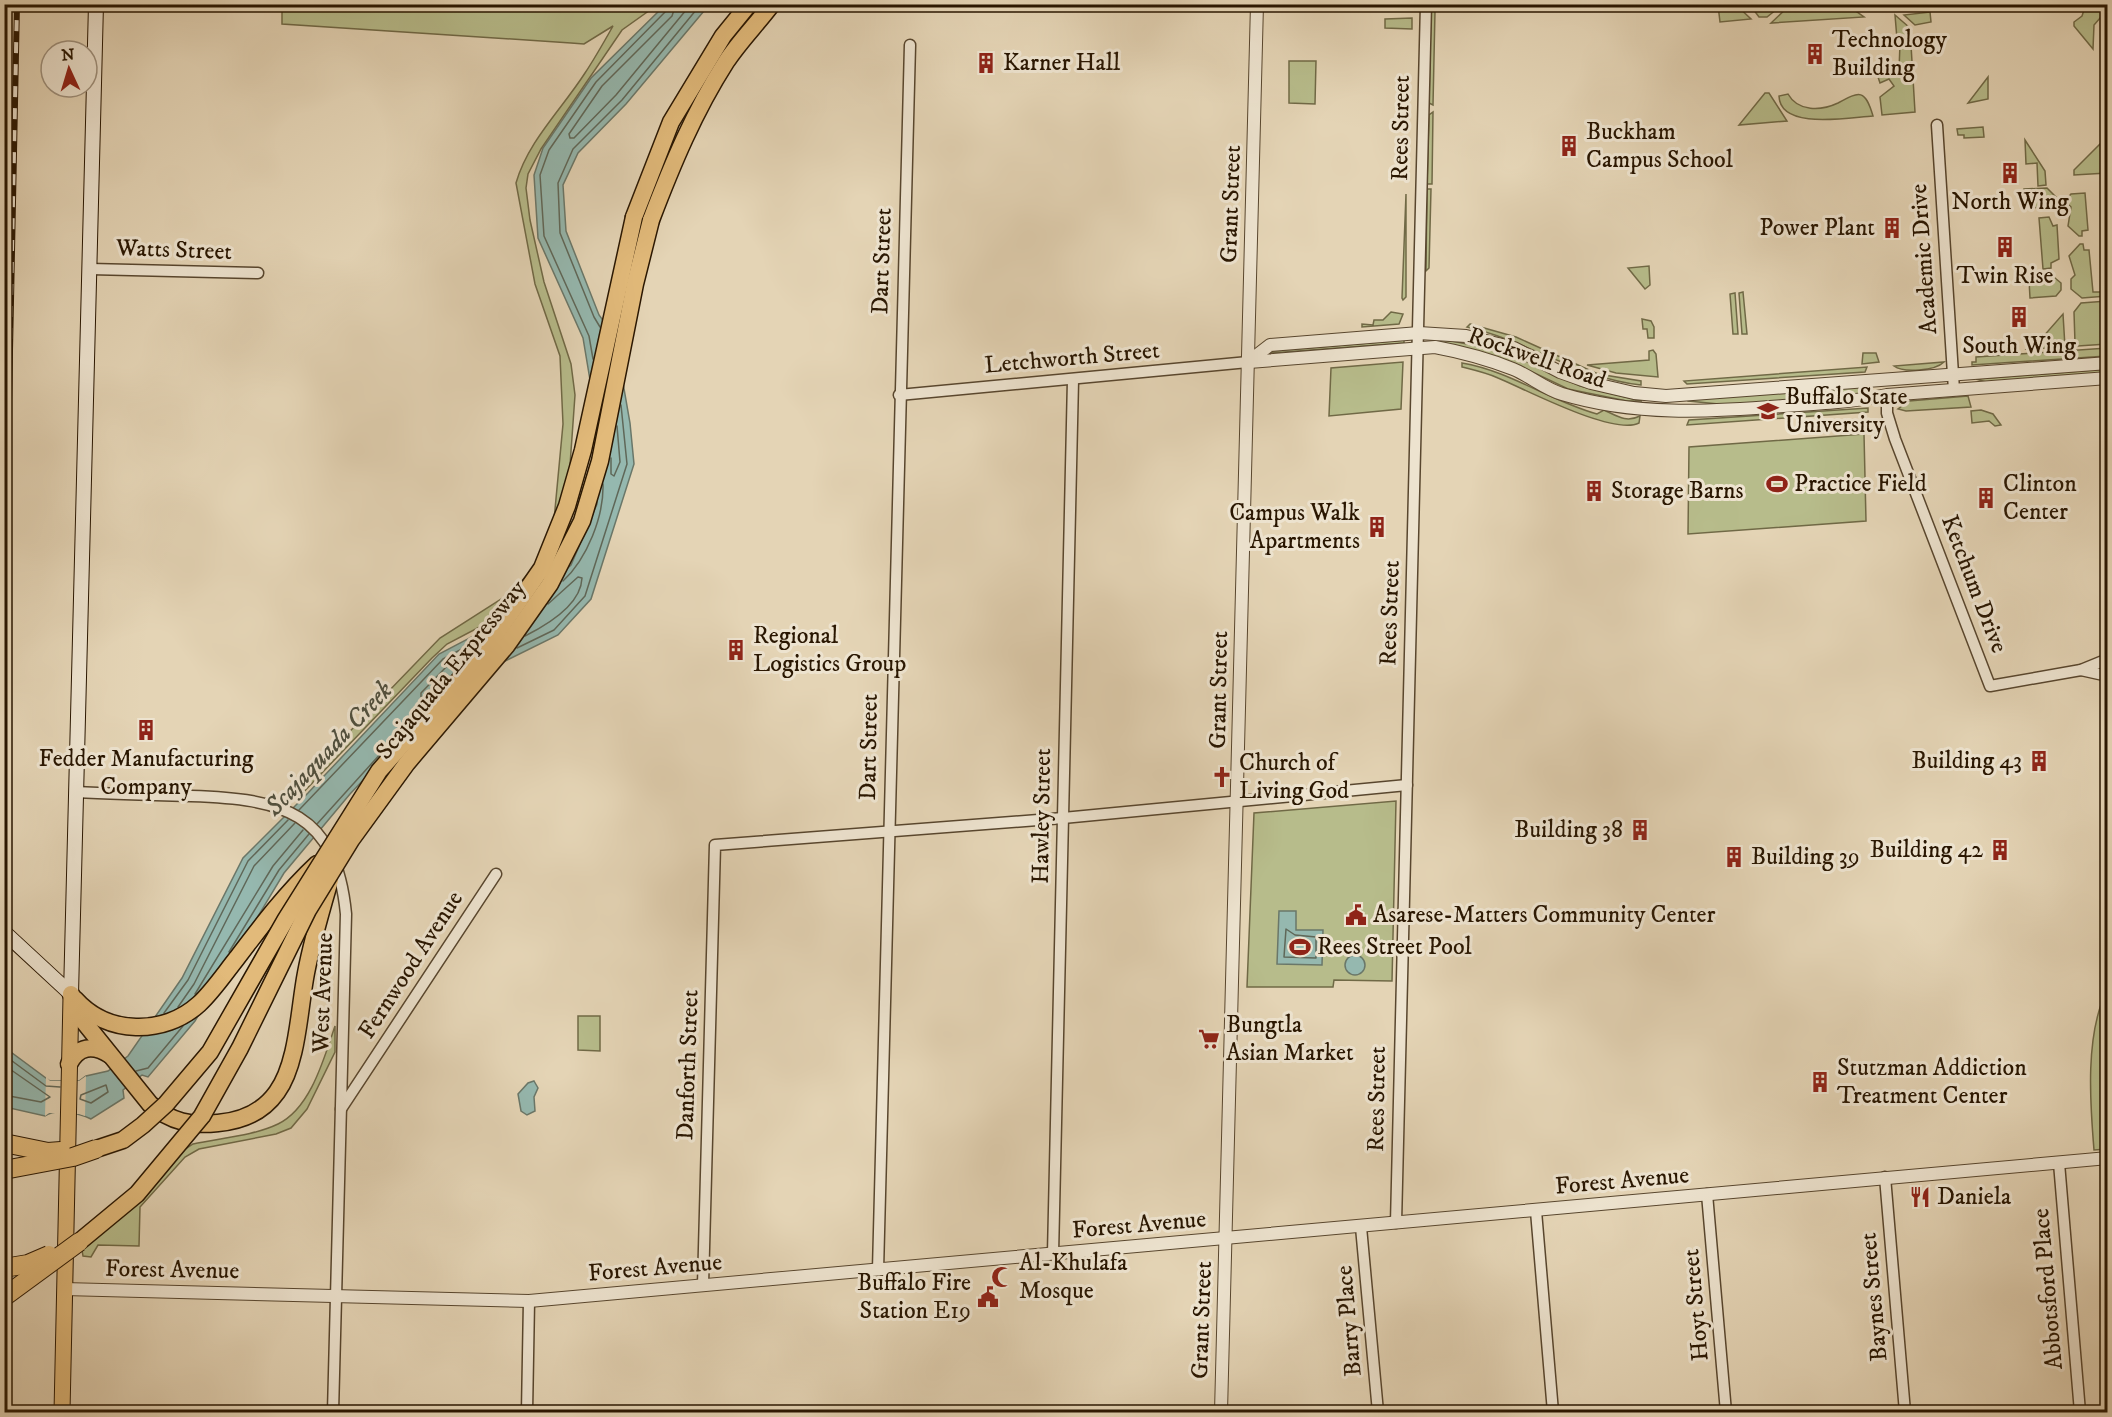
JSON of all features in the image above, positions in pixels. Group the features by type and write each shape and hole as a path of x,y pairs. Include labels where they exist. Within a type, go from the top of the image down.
{"highway":[{"name":"Scajaquada Expressway","path":"96,1149 123,1140 143,1125 166,1104 210,1052 329,861 379,771 483,653 542,568 567,506 583,450 634,217 671,122 723,36 749,4"},
{"name":"Scajaquada Expressway","path":"79,1242 136,1194 202,1116 240,1048 308,910 329,861 507,645 550,584 582,521 600,461 634,284 651,220 681,142 697,111 727,61 772,4"},
{"path":"71,994 80,1017 150,1104 179,1122 212,1124 248,1116 270,1102 284,1081 290,1065 329,861"},
{"path":"71,994 83,1007 99,1018 137,1028 175,1020 199,1004 287,892 329,861"},
{"path":"69,1072 73,1056 87,1048 100,1049 114,1060"},
{"path":"4,1143 48,1152 96,1149"},
{"path":"4,1170 74,1157 96,1149"},
{"path":"4,1268 28,1264 79,1242"},
{"path":"4,1297 79,1242"}],"main road":[{"path":"62,1413 96,4"},
{"path":"4,932 71,994"}],"street":[{"name":"Grant Street","path":"1221,1413 1257,4"},
{"name":"Rees Street","path":"1396,1223 1426,4"},
{"name":"Dart Street","path":"878,1270 899,395 910,45"},
{"name":"Academic Drive","path":"1936,124 1954,390"},
{"name":"Watts Street","path":"90,269 258,273"},
{"name":"Letchworth Street","path":"1248,362 1270,345 1419,333"},
{"name":"Rockwell Road","path":"1419,333 1466,336 1514,348 1560,372 1591,384 1634,393 1666,396 2108,363"},
{"name":"Rockwell Road","path":"1418,348 1435,347 1465,353 1515,370 1559,393 1599,404 1666,412 1712,412 1861,401 1887,395 2108,378"},
{"name":"Letchworth Street","path":"899,395 1418,348"},
{"name":"Hawley Street","path":"1053,1254 1073,380"},
{"name":"Ketchum Drive","path":"1887,395 1887,413 1895,439 1990,686 2081,670"},
{"path":"2081,670 2108,660"},
{"path":"2081,670 2108,676"},
{"path":"888,831 1063,818 1407,785"},
{"name":"West Avenue","path":"76,792 241,798 270,803 289,811 320,834 333,854 343,886 346,914 333,1413"},
{"name":"Danforth Street","path":"703,1285 715,845 888,831"},
{"name":"Fernwood Avenue","path":"341,1110 496,874"},
{"name":"Forest Avenue","path":"64,1289 529,1301 2108,1158"},
{"name":"Abbotsford Place","path":"2059,1163 2080,1413"},
{"name":"Baynes Street","path":"1885,1178 1905,1413"},
{"name":"Hoyt Street","path":"1707,1194 1726,1413"},
{"path":"1536,1211 1553,1413"},
{"name":"Barry Place","path":"1361,1227 1378,1413"},
{"path":"527,1413 529,1301"}],"green space":[{"path":"1791,4 1847,5 1864,17 1771,23"},
{"path":"282,5 657,5 622,30 541,149 528,174 526,188 530,220 544,282 571,364 575,395 569,479 534,590 489,622 447,644 296,800 285,793 328,754 440,638 512,592 535,566 554,520 563,424 560,356 535,284 516,183 521,168 537,139 585,73 613,26 584,44 282,24"},
{"path":"1718,5 1736,5 1751,19 1720,22"},
{"path":"1750,5 1782,5 1767,17 1759,17"},
{"path":"2107,5 2107,10 2094,25 2093,49 2074,26 2074,22 2082,16 2085,7"},
{"path":"1431,9 1435,11 1433,105 1429,103"},
{"path":"1930,12 1931,22 1915,25 1904,15"},
{"path":"1895,15 1910,28 1909,38 1897,39"},
{"path":"1412,18 1412,29 1385,28 1385,19"},
{"path":"1900,44 1911,45 1915,112 1882,115 1880,97 1894,86 1889,79 1880,83 1877,74 1899,70"},
{"path":"1289,61 1316,61 1315,104 1289,103"},
{"path":"1988,77 1988,99 1968,103"},
{"path":"1765,93 1769,93 1787,121 1739,125"},
{"path":"1788,94 1798,104 1810,108 1824,108 1852,96 1861,95 1867,101 1873,116 1834,119 1803,118 1791,114 1782,107 1779,96"},
{"path":"1433,112 1432,184 1427,184 1429,115"},
{"path":"1983,127 1984,137 1964,138 1964,135 1958,135 1957,129"},
{"path":"2025,140 2045,171 2046,185 2038,186 2037,163 2026,164"},
{"path":"2103,141 2107,141 2107,173 2074,175 2074,170"},
{"path":"2047,188 2056,197 2047,207 2025,208 2024,189"},
{"path":"1427,189 1431,189 1429,268 1426,271"},
{"path":"2085,193 2088,230 2082,231 2082,236 2079,236 2068,226 2071,207 2065,201 2071,194"},
{"path":"1406,194 1406,297 1403,300 1402,298"},
{"path":"2049,217 2053,226 2057,225 2059,259 2051,263 2051,268 2043,269 2039,218"},
{"path":"2080,244 2083,244 2084,250 2089,250 2093,292 2107,292 2107,296 2082,298 2071,289 2071,279 2075,275 2069,256"},
{"path":"1649,266 1650,285 1645,289 1628,268"},
{"path":"2055,278 2061,283 2061,290 2056,296 2030,298 2029,280"},
{"path":"1743,292 1747,334 1742,334 1739,293"},
{"path":"1735,293 1738,334 1733,334 1730,294"},
{"path":"2107,301 2107,344 2078,346 2078,343 2075,343 2074,312 2081,303"},
{"path":"1391,312 1403,314 1399,324 1362,327 1362,324 1373,325 1374,320 1383,320"},
{"path":"2063,314 2065,347 2027,349 2042,338"},
{"path":"1642,319 1651,321 1654,327 1654,338 1648,338 1647,329 1643,329"},
{"path":"1470,324 1516,337 1598,374 1641,381 1641,385 1596,375 1511,341 1467,327"},
{"path":"1436,338 1508,352 1580,386 1642,401 1627,401 1568,389 1524,368 1435,341"},
{"path":"1404,340 1404,343 1271,353 1273,351"},
{"path":"2107,348 2107,356 1972,365 1972,362 1976,362 1976,357"},
{"path":"1653,350 1656,354 1658,377 1616,373 1587,365 1649,360 1649,351"},
{"path":"1863,353 1876,353 1879,362 1862,364"},
{"path":"1403,362 1401,409 1329,416 1331,368"},
{"path":"1944,362 1919,370 1904,370 1894,366"},
{"path":"1462,363 1513,379 1563,402 1597,414 1604,410 1626,419 1640,416 1639,423 1627,425 1610,423 1569,410 1494,376 1462,367"},
{"path":"1867,367 1865,372 1687,384 1684,381"},
{"path":"2107,369 2107,373 1986,382 1976,379"},
{"path":"1864,386 1866,393 1863,395 1729,405 1688,401 1687,399"},
{"path":"1968,396 1971,407 1906,411 1898,409 1909,401"},
{"path":"1868,408 1868,412 1687,425 1689,420"},
{"path":"1981,410 1993,414 2001,425 1995,426 1989,421 1972,423 1971,411"},
{"name":"Practice Field","path":"1864,434 1866,521 1688,534 1689,447"},
{"path":"1396,801 1392,981 1334,980 1333,987 1247,987 1254,813"},
{"path":"2107,990 2107,1149 2094,1150 2091,1111 2092,1047 2100,1008"},
{"path":"578,1016 600,1016 600,1051 578,1050"},
{"path":"335,1026 335,1052 307,1109 291,1128 276,1134 199,1149 185,1157 140,1207 139,1246 98,1245 91,1257 83,1256 82,1250 184,1150 193,1144 268,1128 289,1117 308,1094 315,1081"}],"water":[{"path":"665,5 709,5 626,104 578,153 563,185 566,231 599,315 615,337 630,423 634,464 591,599 558,635 499,664 404,737 350,794 284,873 195,1021 148,1077 142,1075 123,1090 124,1098 91,1119 68,1112 56,1112 45,1116 5,1107 4,1047 50,1081 79,1081 86,1076 108,1071 128,1056 182,978 243,858 308,793 439,654 519,612 571,565 597,504 597,422 583,338 538,238 534,175 543,148 591,78"},
{"name":"Rees Street Pool","path":"1279,911 1296,911 1296,930 1323,930 1322,965 1277,964"},
{"path":"1355,955 1362,958 1365,965 1362,972 1355,975 1348,972 1345,965 1348,958"},
{"path":"534,1081 538,1088 534,1097 535,1111 527,1115 521,1111 518,1094 528,1083"}],"pier":[{"path":"46,1076 50,1081 79,1081 86,1076 85,1116 49,1113 45,1116"}],"railway":[{"path":"4,647 17,4"}],"place":[{"name":"Technology Building","path":"1815,54"},
{"name":"Karner Hall","path":"986,63"},
{"name":"Buckham Campus School","path":"1569,146"},
{"name":"North Wing","path":"2010,173"},
{"name":"Power Plant","path":"1892,228"},
{"name":"Twin Rise","path":"2005,247"},
{"name":"South Wing","path":"2019,317"},
{"name":"Buffalo State University","path":"1768,411"},
{"name":"Practice Field","path":"1777,484"},
{"name":"Storage Barns","path":"1594,491"},
{"name":"Clinton Center","path":"1986,498"},
{"name":"Campus Walk Apartments","path":"1377,527"},
{"name":"Regional Logistics Group","path":"736,650"},
{"name":"Fedder Manufacturing Company","path":"146,730"},
{"name":"Building 43","path":"2039,761"},
{"name":"Church of Living God","path":"1222,777"},
{"name":"Building 38","path":"1640,830"},
{"name":"Building 42","path":"2000,850"},
{"name":"Building 39","path":"1734,857"},
{"name":"Asarese-Matters Community Center","path":"1356,915"},
{"name":"Rees Street Pool","path":"1300,947"},
{"name":"Bungtla Asian Market","path":"1209,1039"},
{"name":"Stutzman Addiction Treatment Center","path":"1820,1082"},
{"name":"Daniela","path":"1920,1197"},
{"name":"Al-Khulafa Mosque","path":"1002,1277"},
{"name":"Buffalo Fire Station E19","path":"988,1297"}],"water label":[{"name":"Scajaquada Creek","path":"329,749"}]}
